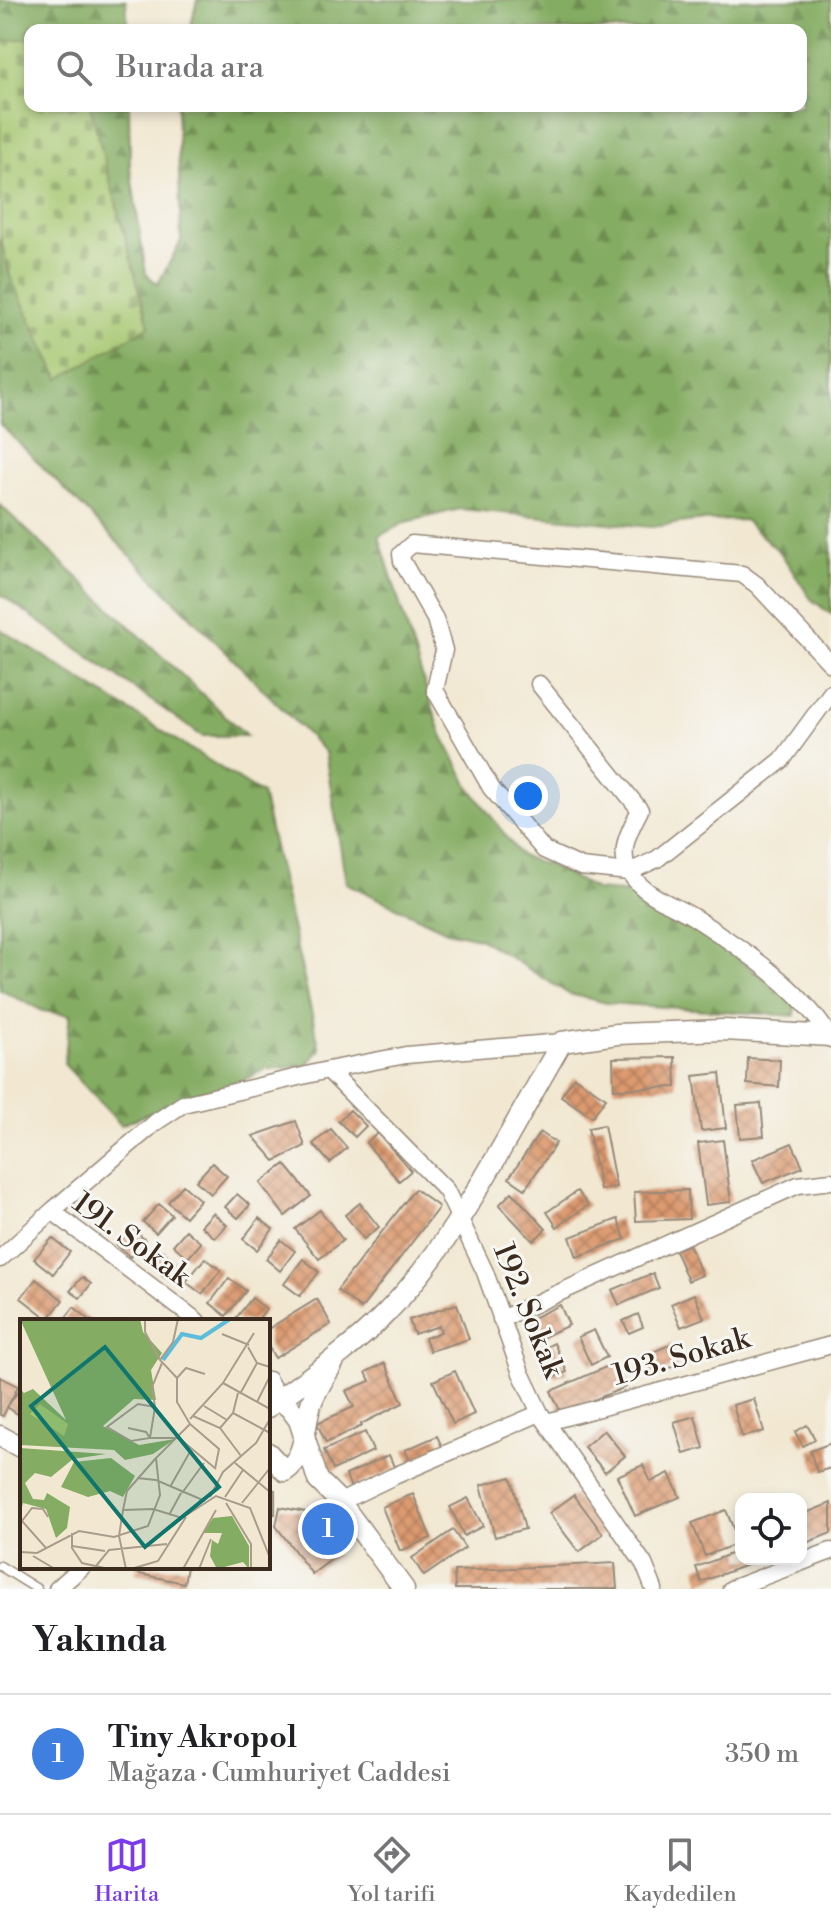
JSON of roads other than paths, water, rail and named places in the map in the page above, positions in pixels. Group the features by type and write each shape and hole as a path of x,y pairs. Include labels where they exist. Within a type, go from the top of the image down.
{"street":[{"path":"831,664 757,585 742,574 412,544 401,554 435,619 444,650 435,690 491,788 544,850 581,867 629,872 657,859 782,760 831,693"},
{"path":"539,684 640,810 625,840 629,872 649,894 694,918 792,987 831,1037"},
{"path":"52,1211 156,1122 183,1104 328,1070 406,1055 562,1042 617,1034 724,1030 831,1037"},
{"path":"273,1403 387,1312 431,1258 460,1216 562,1042"},
{"name":"192. Sokak","path":"328,1070 446,1190 485,1272 521,1373 544,1418 644,1564 654,1589"},
{"path":"501,1319 798,1185 831,1181"},
{"name":"191. Sokak","path":"0,1259 52,1211 194,1319"},
{"name":"193. Sokak","path":"340,1502 392,1477 544,1418 831,1345"},
{"path":"276,1470 294,1465 300,1455 313,1398 338,1354"},
{"path":"273,1403 290,1408 299,1420 318,1480 340,1502 404,1589"},
{"path":"0,1436 20,1447"},
{"path":"276,1470 318,1480"},
{"path":"731,1589 831,1551"},
{"path":"57,1589 80,1569"}],"lane":[{"path":"0,1566 37,1589"}],"place":[{"name":"Tiny Akropol","path":"328,1529"}]}
